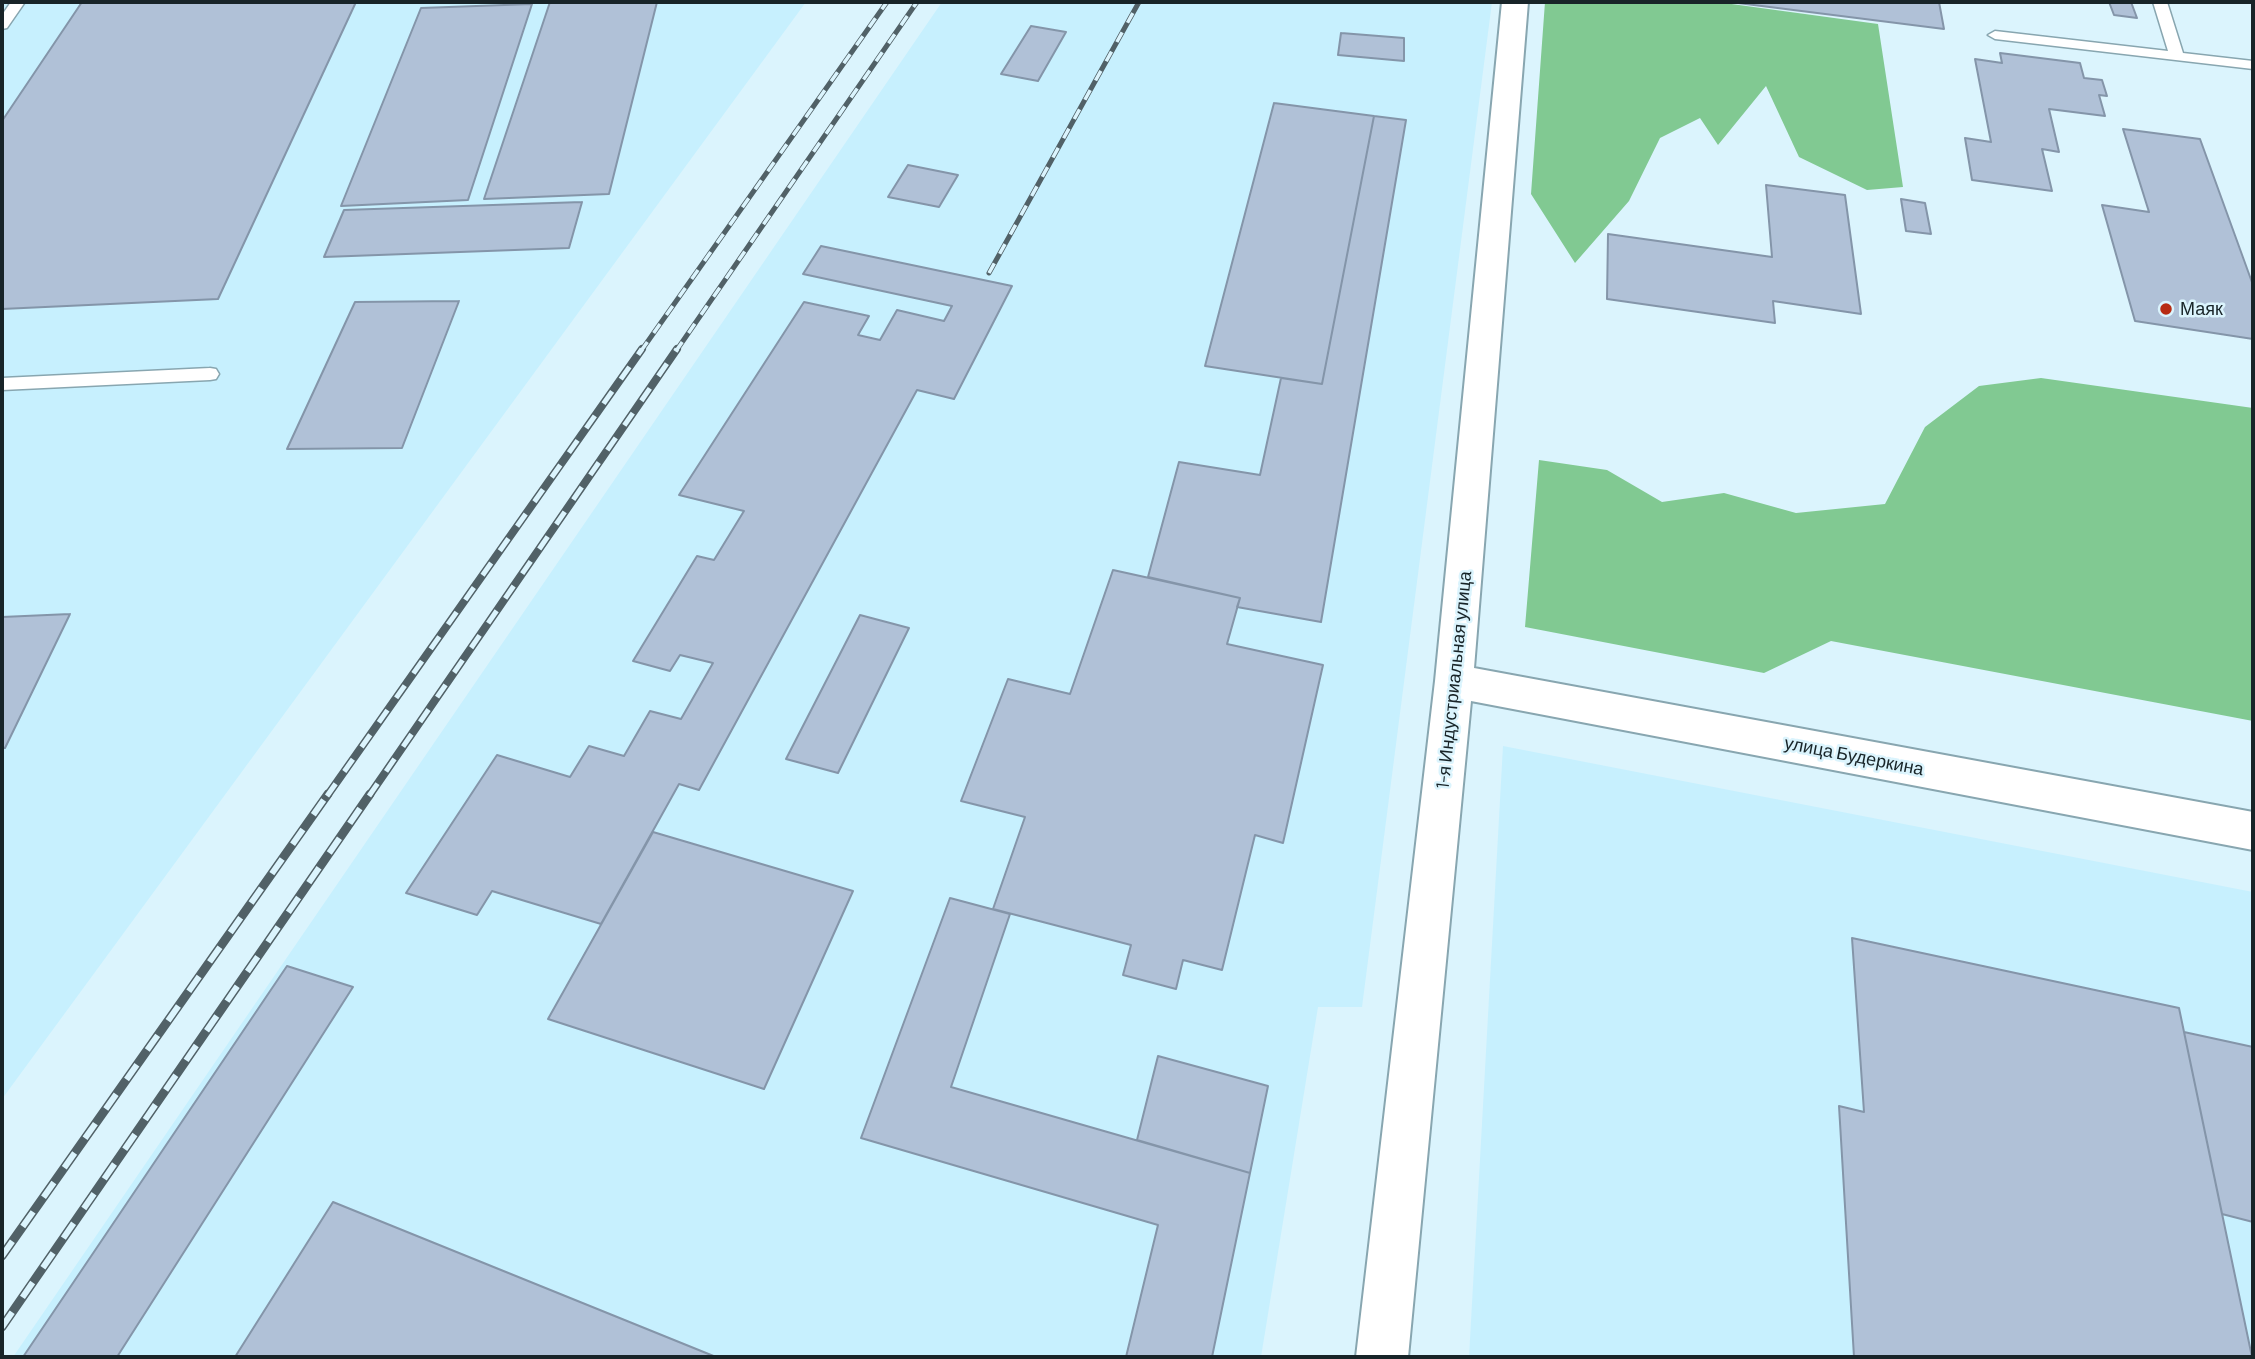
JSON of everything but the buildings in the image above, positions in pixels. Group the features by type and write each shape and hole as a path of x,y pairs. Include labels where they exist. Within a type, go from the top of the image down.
{"main road":[{"name":"1-я Индустриальная улица","path":"1382,1357 1454,681 1515,2"},
{"name":"улица Будеркина","path":"1454,681 2253,831"}],"lane":[{"path":"2,25 18,2"},
{"path":"2160,2 2177,56"},
{"path":"1995,35 2253,65"},
{"path":"2,384 211,374"}],"shaded area":[{"path":"2,2 806,2 2,1099"},
{"path":"942,2 1492,2 1362,1007 1318,1007 1261,1357 13,1357"},
{"path":"1503,746 2253,892 2253,1357 1469,1357"}],"green space":[{"path":"1545,2 1717,2 1878,24 1903,187 1867,190 1799,157 1766,86 1718,145 1700,118 1660,138 1629,201 1575,263 1531,194"},
{"path":"2041,378 2253,408 2253,721 1831,641 1764,673 1525,627 1539,460 1607,470 1662,502 1724,493 1796,513 1885,504 1925,427 1979,386"}],"railway":[{"path":"641,351 887,2"},
{"path":"676,351 917,2"},
{"path":"989,273 1139,2"},
{"path":"327,796 642,349"},
{"path":"369,796 677,349"},
{"path":"2,1256 328,794"},
{"path":"2,1327 370,794"}],"place":[{"name":"Маяк","path":"2166,309"}]}
